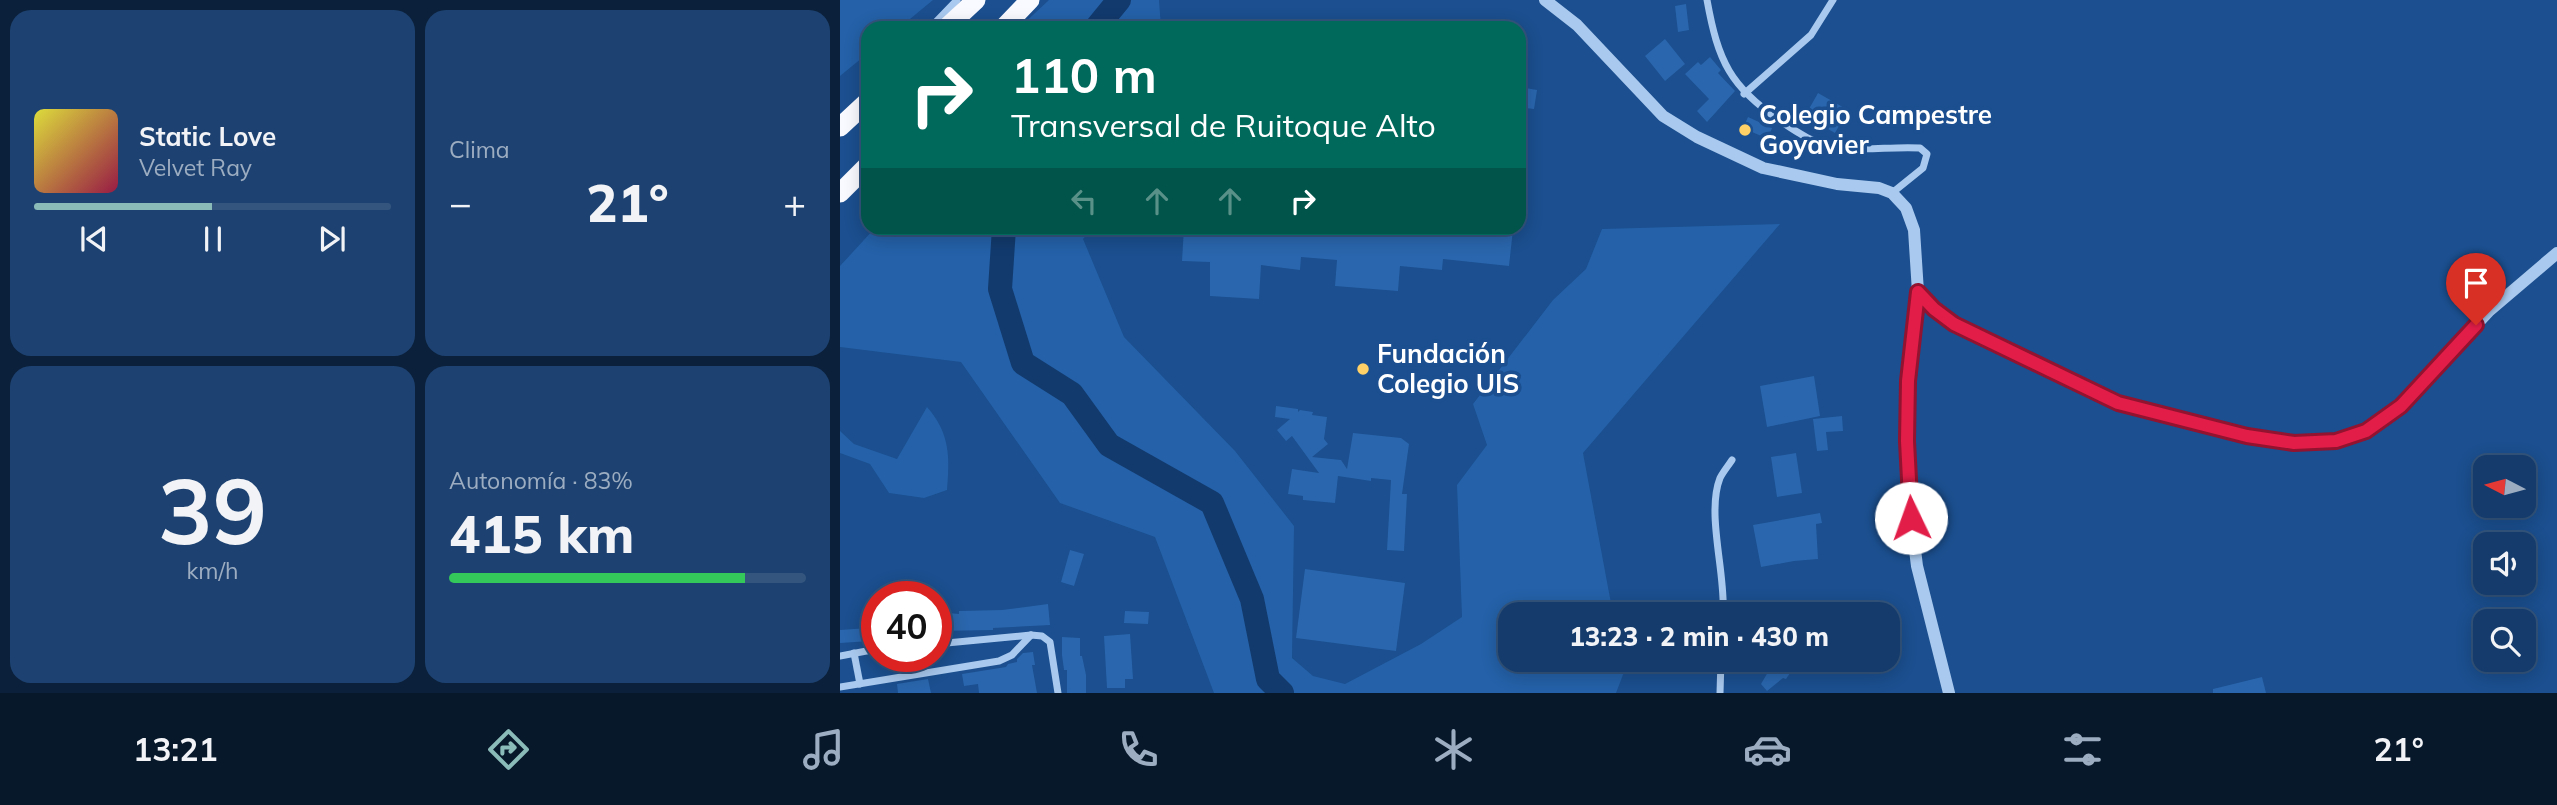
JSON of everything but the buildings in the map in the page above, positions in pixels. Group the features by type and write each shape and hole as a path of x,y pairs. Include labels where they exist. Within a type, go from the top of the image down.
{"highway":[{"path":"954,21 976,0"},
{"path":"1010,21 1030,0"},
{"path":"840,127 861,108"},
{"path":"840,193 861,172"}],"street":[{"path":"937,21 957,0"},
{"path":"1545,0 1577,25 1663,116 1697,137 1763,168 1837,184 1879,188 1892,193 1906,208 1914,230 1918,292 1908,393 1907,441 1911,518 1917,566 1949,693"},
{"path":"1707,0 1713,33 1729,71 1744,94 1762,109 1813,141 1835,147 1920,148 1927,154 1923,168 1892,193"},
{"path":"1744,94 1811,35 1833,0"},
{"path":"1918,292 1954,324 2118,403 2247,436 2294,443 2336,441 2366,431 2401,406 2489,311 2557,253"},
{"path":"1724,602 1715,495 1721,476 1732,460"},
{"path":"840,687 999,661 1012,655 1031,635"},
{"path":"952,642 1038,635 1050,642 1058,693"},
{"path":"840,656 861,652"},
{"path":"854,653 860,684"},
{"path":"1720,693 1721,672"}],"shaded area":[{"path":"840,0 933,0 908,21 861,21 861,59 840,76"},
{"path":"1049,0 1159,0 1160,21 1026,21"},
{"path":"1780,224 1583,453 1611,602 1498,602 1498,672 1624,672 1616,693 1214,693 1155,537 1060,503 961,362 840,347 840,266 869,235 1087,235 1083,239 1124,337 1235,451 1294,526 1292,658 1313,676 1345,684 1421,644 1462,617 1457,485 1487,445 1473,404 1553,300 1586,269 1602,229"},
{"path":"927,407 940,426 947,446 947,490 924,498 889,493 870,464 840,453 840,431 854,444 897,459"}],"waterway":[{"path":"1102,21 1119,0"},
{"path":"1004,235 1000,289 1023,363 1072,394 1109,445 1212,503 1252,599 1268,679 1282,693"}],"place":[{"name":"Colegio Campestre Goyavier","path":"1745,130"},
{"name":"Fundación Colegio UIS","path":"1363,369"}],"route":[{"path":"1911,518 1907,441 1908,381 1918,292 1954,324 2118,403 2247,436 2294,443 2336,441 2366,431 2401,406 2476,325"}]}
